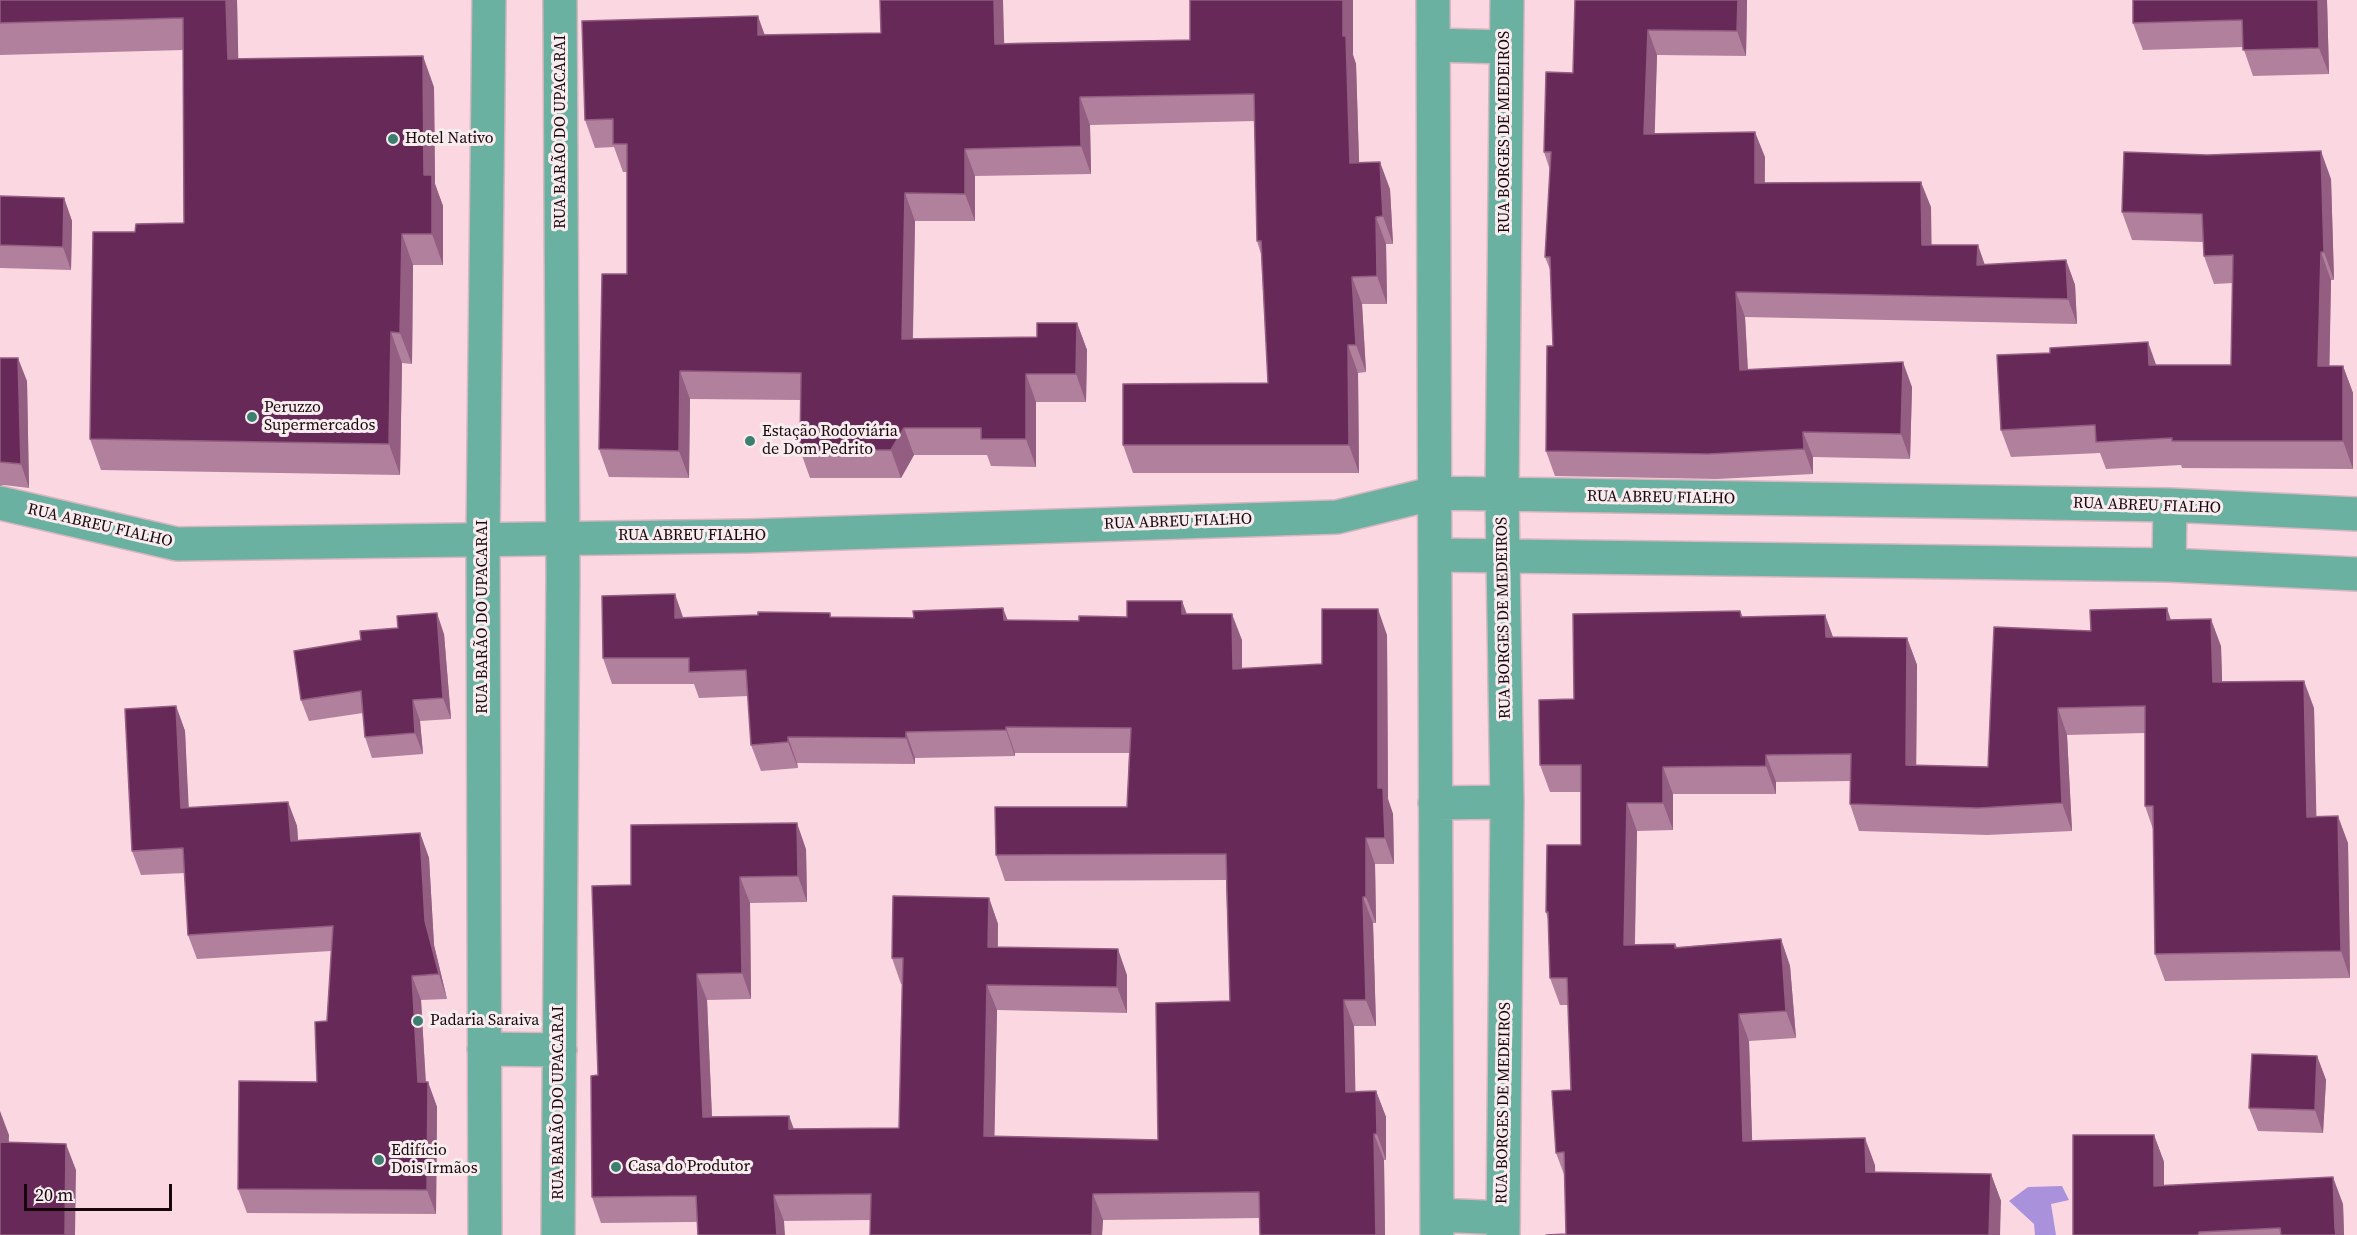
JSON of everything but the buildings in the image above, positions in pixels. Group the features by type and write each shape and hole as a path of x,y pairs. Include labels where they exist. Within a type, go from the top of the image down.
{"street":[{"name":"RUA BARÃO DO UPACARAI","path":"485,1235 483,539 489,0"},
{"name":"RUA BARÃO DO UPACARAI","path":"558,1235 563,537 560,0"},
{"path":"1433,0 1437,1225 1503,1226"},
{"name":"RUA BORGES DE MEDEIROS","path":"1503,1226 1507,802 1502,495 1507,0"},
{"path":"1433,45 1506,47"},
{"name":"RUA ABREU FIALHO","path":"0,503 177,544 760,536 1337,517 1435,493 2170,505 2357,514"},
{"path":"2169,565 2170,505"},
{"path":"1436,555 2169,565 2357,574"},
{"path":"1435,803 1507,802"},
{"path":"484,1049 560,1050"}],"shaded area":[{"path":"2062,1186 2069,1200 2051,1204 2056,1235 2035,1235 2034,1224 2009,1201 2028,1187"}],"place":[{"name":"Hotel Nativo","path":"393,139"},
{"name":"Peruzzo Supermercados","path":"252,417"},
{"name":"Estação Rodoviária de Dom Pedrito","path":"750,441"},
{"name":"Padaria Saraiva","path":"418,1021"},
{"name":"Edifício Dois Irmãos","path":"379,1160"},
{"name":"Casa do Produtor","path":"616,1167"}]}
